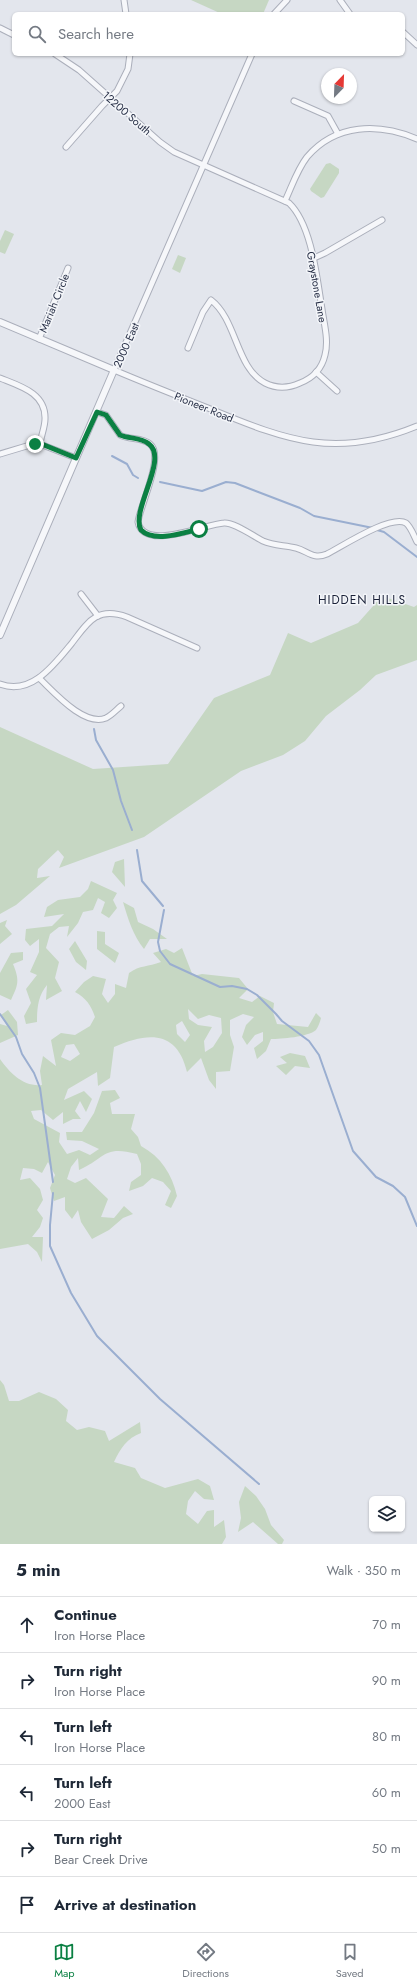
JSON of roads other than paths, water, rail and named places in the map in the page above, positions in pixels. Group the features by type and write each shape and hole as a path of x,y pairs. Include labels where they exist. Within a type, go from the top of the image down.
{"street":[{"path":"124,0 126,12"},
{"path":"276,12 287,0"},
{"path":"340,0 349,12"},
{"path":"0,28 12,34"},
{"path":"405,34 417,45"},
{"name":"12200 South","path":"58,56 75,67 167,147 203,166"},
{"path":"66,147 102,106 111,99 128,69 130,56"},
{"name":"2000 East","path":"0,635 251,56"},
{"path":"294,101 328,116 338,134"},
{"path":"285,201 299,170 308,157 319,147 338,134 355,129 376,128 397,132 417,140"},
{"name":"Graystone Lane","path":"203,166 285,201 293,207 299,216 314,258 326,342 323,361 316,372"},
{"path":"314,258 382,220"},
{"name":"Mariah Circle","path":"39,339 68,268"},
{"path":"188,348 205,308 211,300 222,311 248,365 260,380 273,386 289,387 304,382 316,372 338,391"},
{"name":"Pioneer Road","path":"0,322 268,432 303,442 326,444 358,442 381,438 417,426"},
{"path":"0,378 31,391 42,403 45,421 40,444"},
{"path":"97,412 106,415 120,435 144,441 152,445 154,450 152,472 138,522 141,530 148,534 160,536 227,523 270,544 298,549 315,557 327,554 382,525 390,522 403,522 409,526 417,542"},
{"path":"0,454 30,445 40,444 76,458"},
{"path":"81,594 98,616"},
{"path":"0,684 21,687 39,678 72,642 86,624 98,616 107,613 122,615 197,648"},
{"path":"39,678 76,711 91,719 105,718 121,706"}],"waterway":[{"path":"112,456 127,464 133,475 138,478"},
{"path":"160,482 202,491 226,482 235,483 300,508 314,516 373,528"},
{"path":"377,530 384,532 417,557"},
{"path":"94,729 96,740 113,770 121,801 132,830"},
{"path":"137,850 142,881 163,906"},
{"path":"164,910 158,942 160,951 170,964 220,987 232,986 247,989 257,995 282,1021 309,1041 319,1055 353,1151 376,1177 393,1186 405,1197 417,1226"},
{"path":"0,1014 16,1037 22,1054 34,1073 40,1088 53,1182"},
{"path":"53,1193 50,1246 71,1293 97,1336 160,1399 259,1484"}],"district":[{"name":"HIDDEN HILLS","path":"362,600"}]}
